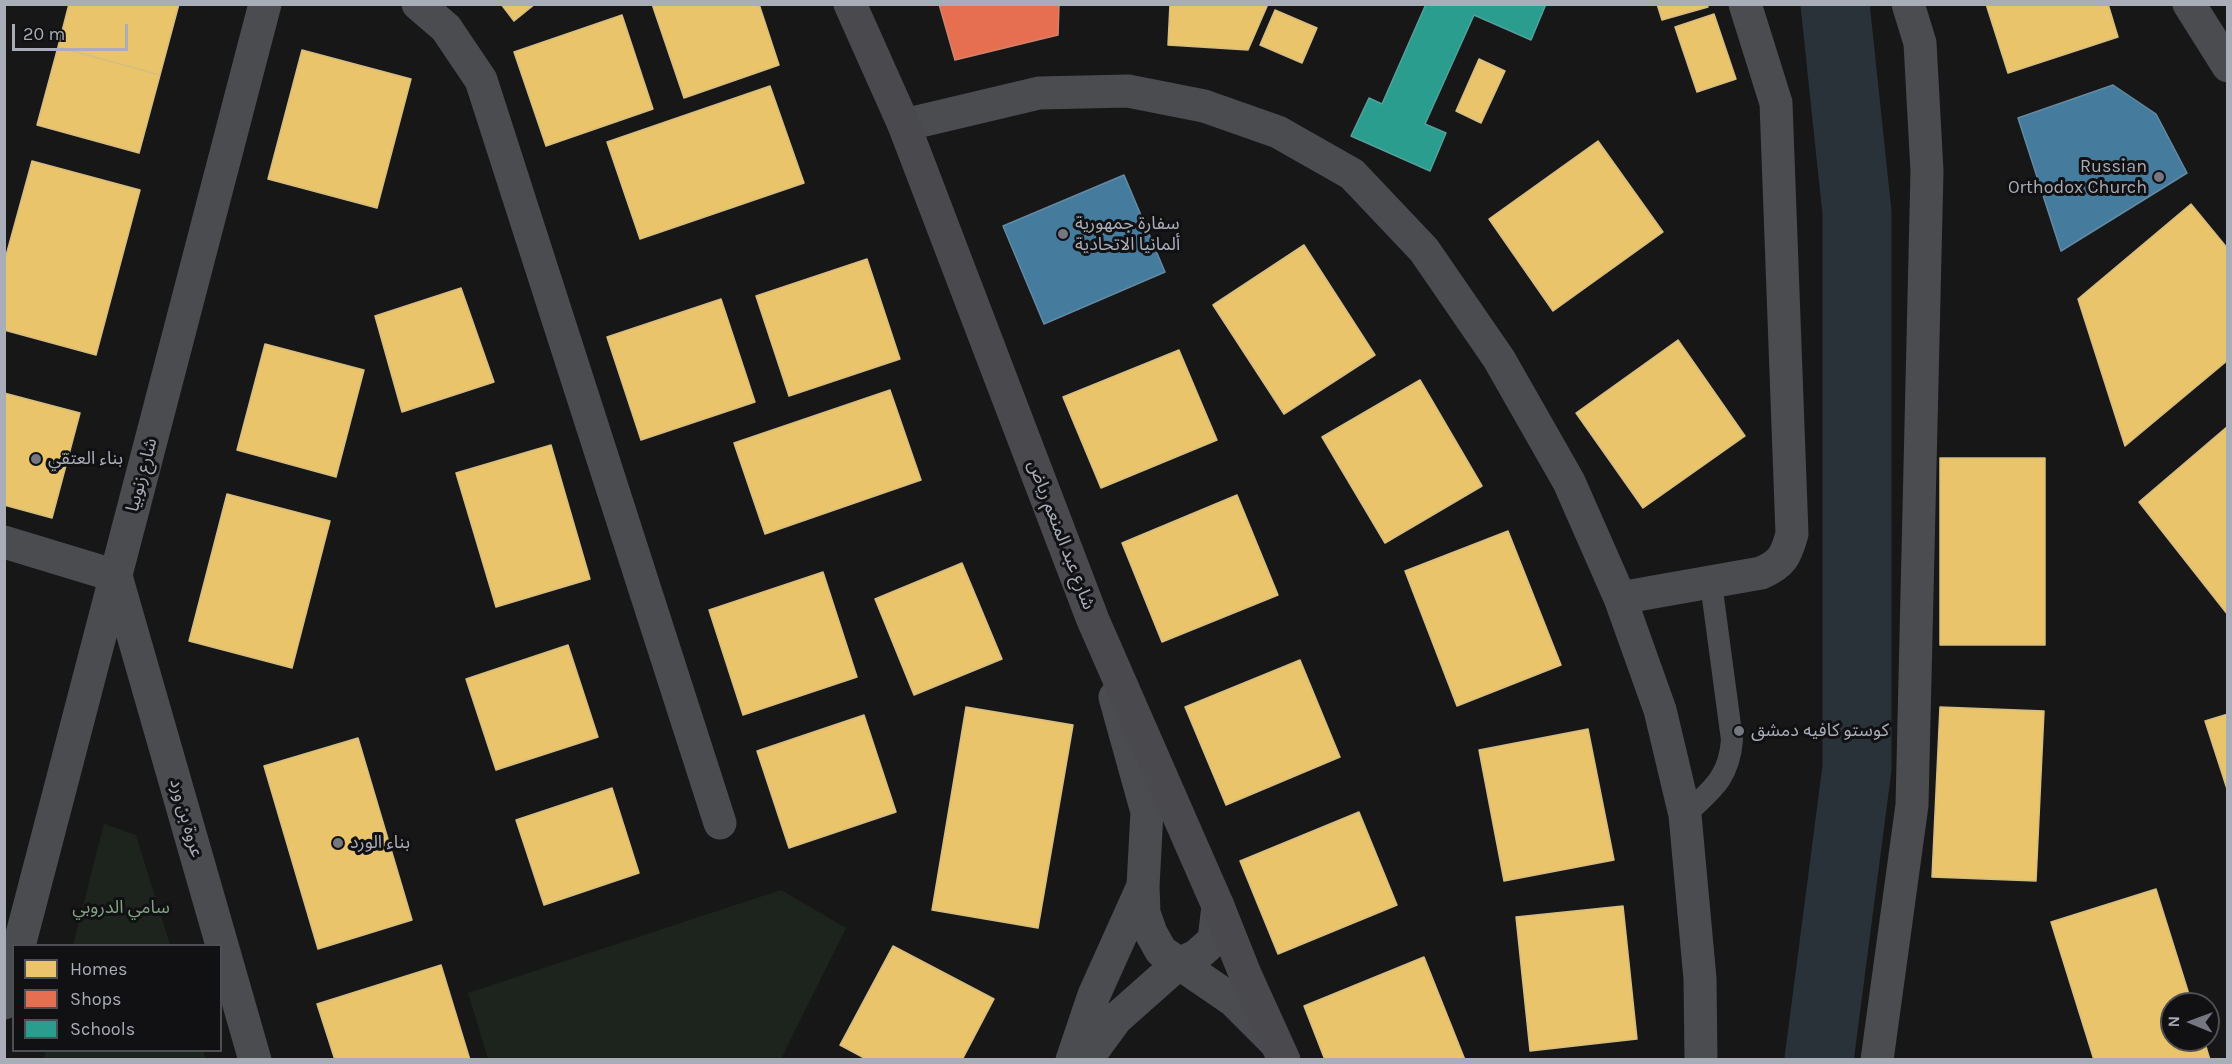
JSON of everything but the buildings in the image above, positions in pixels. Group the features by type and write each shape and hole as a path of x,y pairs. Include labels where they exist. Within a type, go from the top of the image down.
{"main road":[{"name":"شارع عبد المنعم رياض","path":"850,4 904,125 1093,620 1281,1053"}],"street":[{"name":"شارع زنوبيا","path":"19,944 264,4"},
{"path":"418,4 446,28 481,80 720,824"},
{"path":"1620,598 1761,573 1775,567 1787,552 1792,534 1776,103 1745,4"},
{"path":"1877,1059 1912,805 1927,171 1920,43 1908,4"},
{"path":"2189,4 2228,66"},
{"path":"904,125 1040,93 1128,91 1204,106 1278,132 1352,174 1424,250 1499,359 1569,482 1620,598 1660,710 1684,815 1700,979 1701,1059"},
{"path":"4,542 116,576"},
{"name":"عروة بن ورد","path":"116,576 222,944"},
{"path":"1093,620 1147,812 1143,886 1144,913 1151,933 1161,951 1234,1001 1281,1053"},
{"path":"1072,1059 1094,995 1143,886"},
{"path":"1086,1059 1116,1019 1178,964 1196,956 1214,940 1218,906"},
{"name":"عروة بن ورد","path":"222,944 255,1059"},
{"path":"4,1003 12,975"}],"lane":[{"path":"1684,815 1721,780 1731,755 1732,740 1711,583"}],"green space":[{"name":"سامي الدروبي","path":"104,824 136,835 170,944 73,944"},
{"path":"781,890 846,928 781,1059 488,1059 468,993"},
{"path":"45,1052 203,1052 206,1059 43,1059"}],"waterway":[{"path":"1819,1060 1857,768 1857,213 1835,4"}],"place":[{"name":"Russian Orthodox Church","path":"2159,177"},
{"name":"سفارة جمهورية ألمانيا الاتحادية","path":"1063,234"},
{"name":"بناء العتقي","path":"36,459"},
{"name":"كوستو كافيه دمشق","path":"1739,731"},
{"name":"بناء الورد","path":"338,843"}]}
